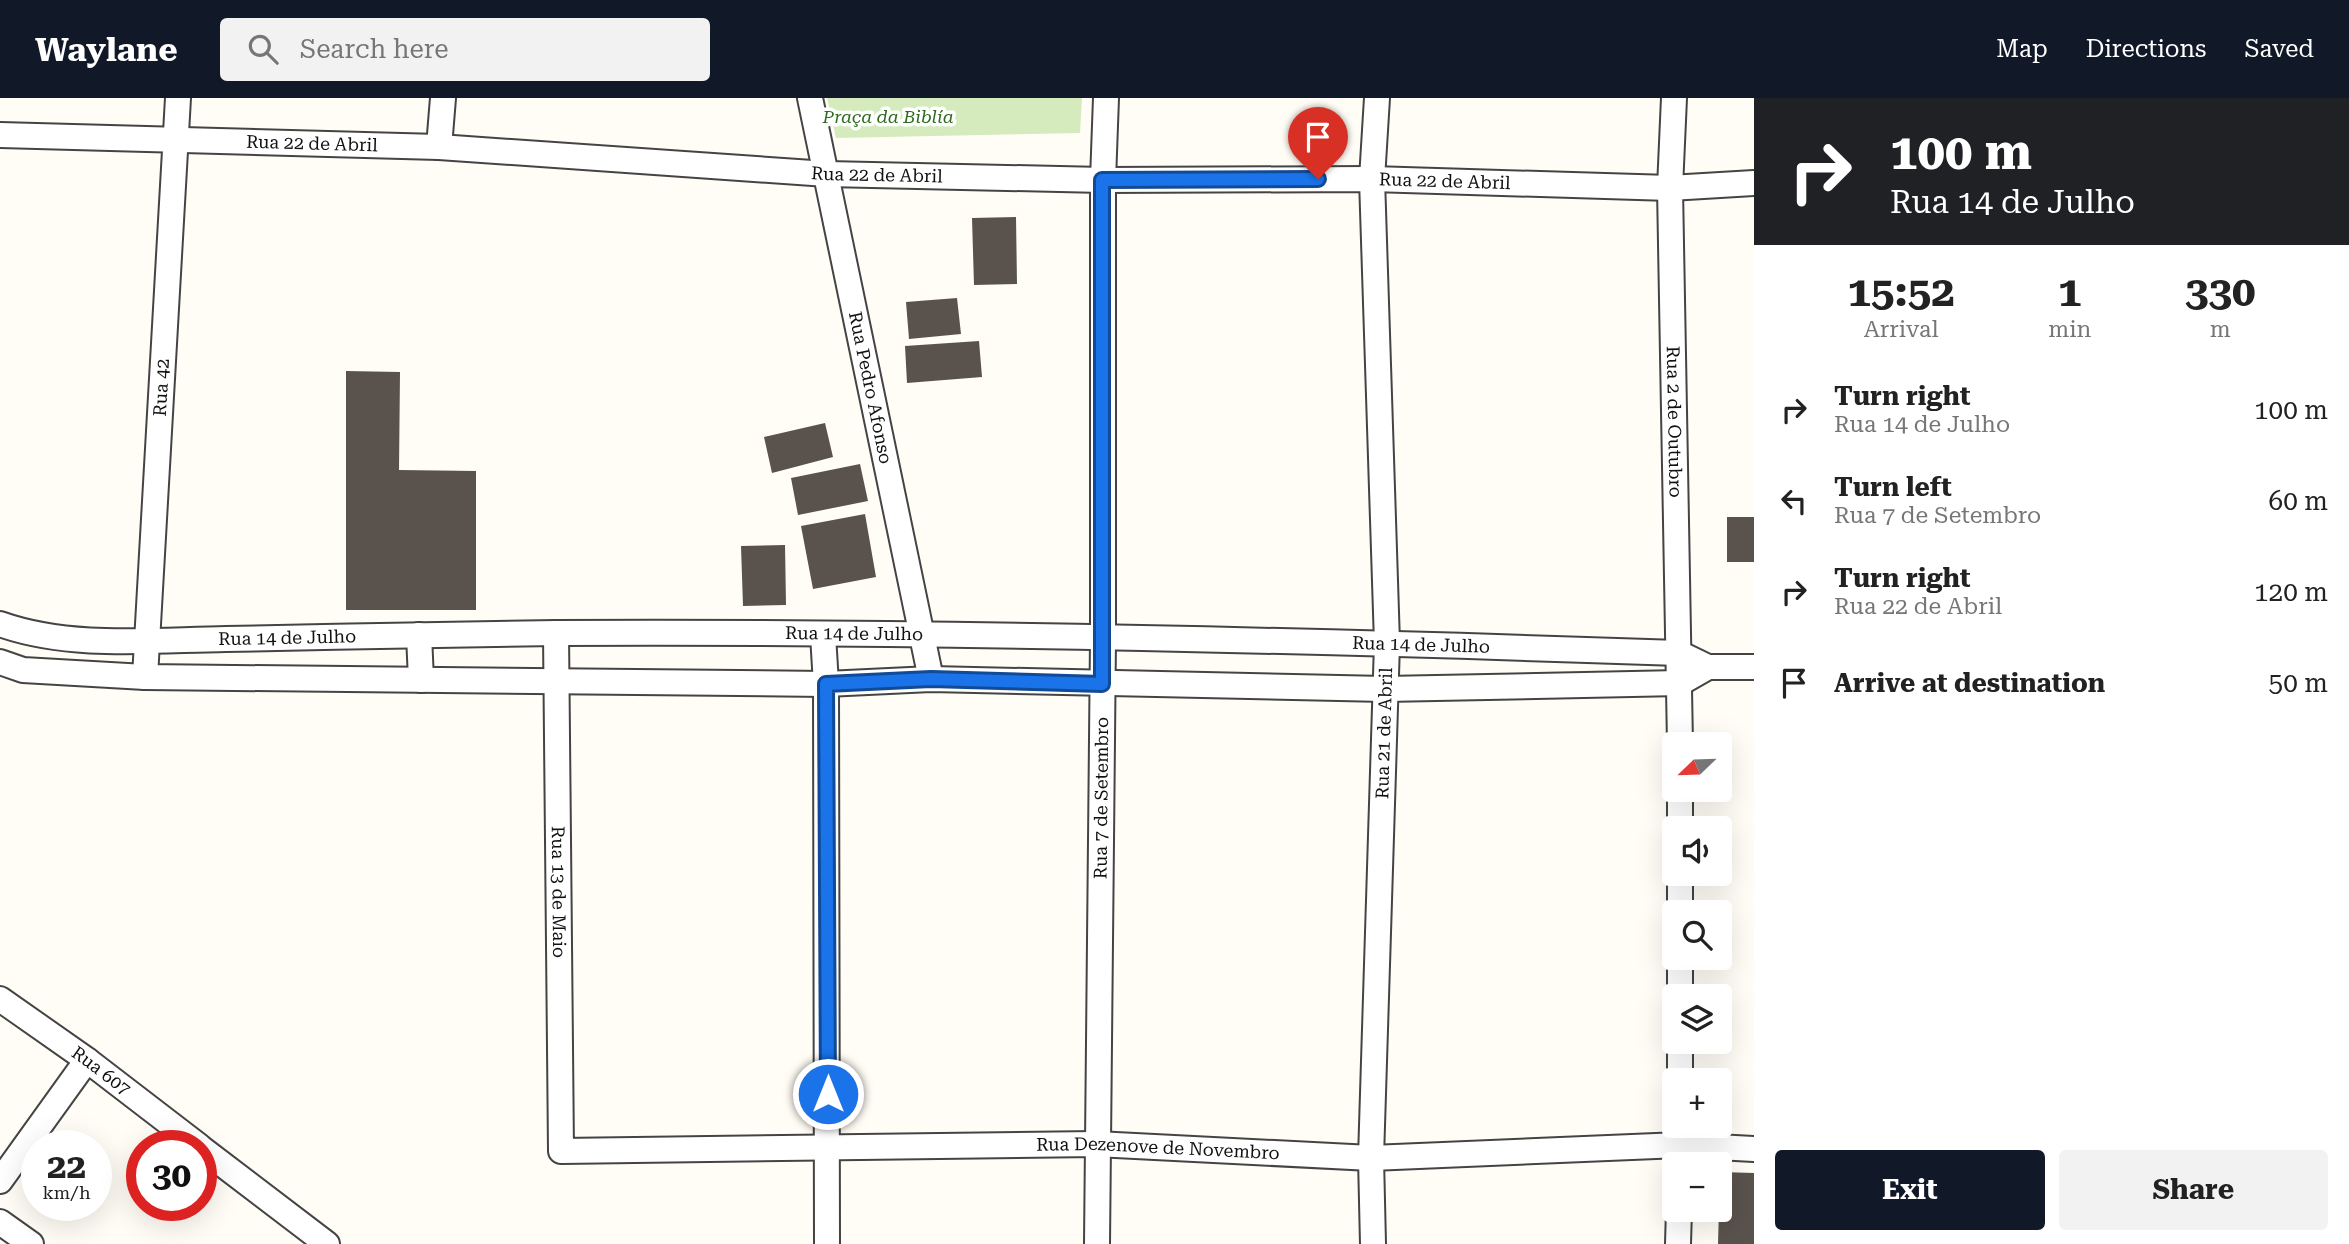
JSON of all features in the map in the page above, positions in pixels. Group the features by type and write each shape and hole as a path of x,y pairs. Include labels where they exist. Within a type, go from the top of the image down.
{"street":[{"name":"Rua 42","path":"145,677 178,98"},
{"path":"439,147 443,98"},
{"name":"Rua Pedro Afonso","path":"810,98 931,679"},
{"name":"Rua 7 de Setembro","path":"1097,1244 1103,639 1102,180 1106,98"},
{"name":"Rua 21 de Abril","path":"1373,1244 1371,1158 1387,643 1372,179 1377,98"},
{"name":"Rua 2 de Outubro","path":"1674,98 1670,188 1680,732"},
{"name":"Rua 22 de Abril","path":"0,135 439,147 827,174 1102,180 1372,179 1670,188 1754,183"},
{"name":"Rua 14 de Julho","path":"0,624 34,636 146,640 556,633 921,634 1387,643 1679,653 1708,667 1754,667"},
{"name":"Rua 13 de Maio","path":"556,633 559,684 561,1152"},
{"path":"419,635 421,680"},
{"path":"823,635 826,684 829,1149 827,1244"},
{"name":"Rua 14 de Julho","path":"0,662 23,670 145,677 559,684 826,684 931,679 1385,689 1680,683 1708,667"},
{"name":"Rua 607","path":"0,999 87,1060 178,1130"},
{"path":"0,1181 87,1060"},
{"name":"Rua Dezenove de Novembro","path":"561,1152 1096,1144 1371,1158 1680,1145 1754,1149"},
{"name":"Rua 607","path":"217,1160 327,1244"},
{"path":"0,1222 31,1244"},
{"path":"1678,1244 1679,1222"}],"green space":[{"name":"Praça da Biblía","path":"827,98 1082,98 1080,133 836,138"}],"building":[{"path":"1016,217 1017,284 974,285 972,218"},
{"path":"957,298 961,334 909,339 906,302"},
{"path":"979,341 982,377 907,383 905,346"},
{"path":"346,371 400,372 399,470 476,471 476,610 346,610"},
{"path":"825,423 833,457 772,473 764,437"},
{"path":"860,464 868,501 798,515 791,478"},
{"path":"865,514 876,577 813,589 801,526"},
{"path":"1727,517 1754,517 1754,562 1727,562"},
{"path":"785,545 786,605 743,606 741,546"},
{"path":"1732,1172 1754,1173 1754,1244 1718,1244 1719,1222 1732,1222"}],"route":[{"path":"828,1094 826,684 931,679 1102,684 1102,180 1318,179"}]}
